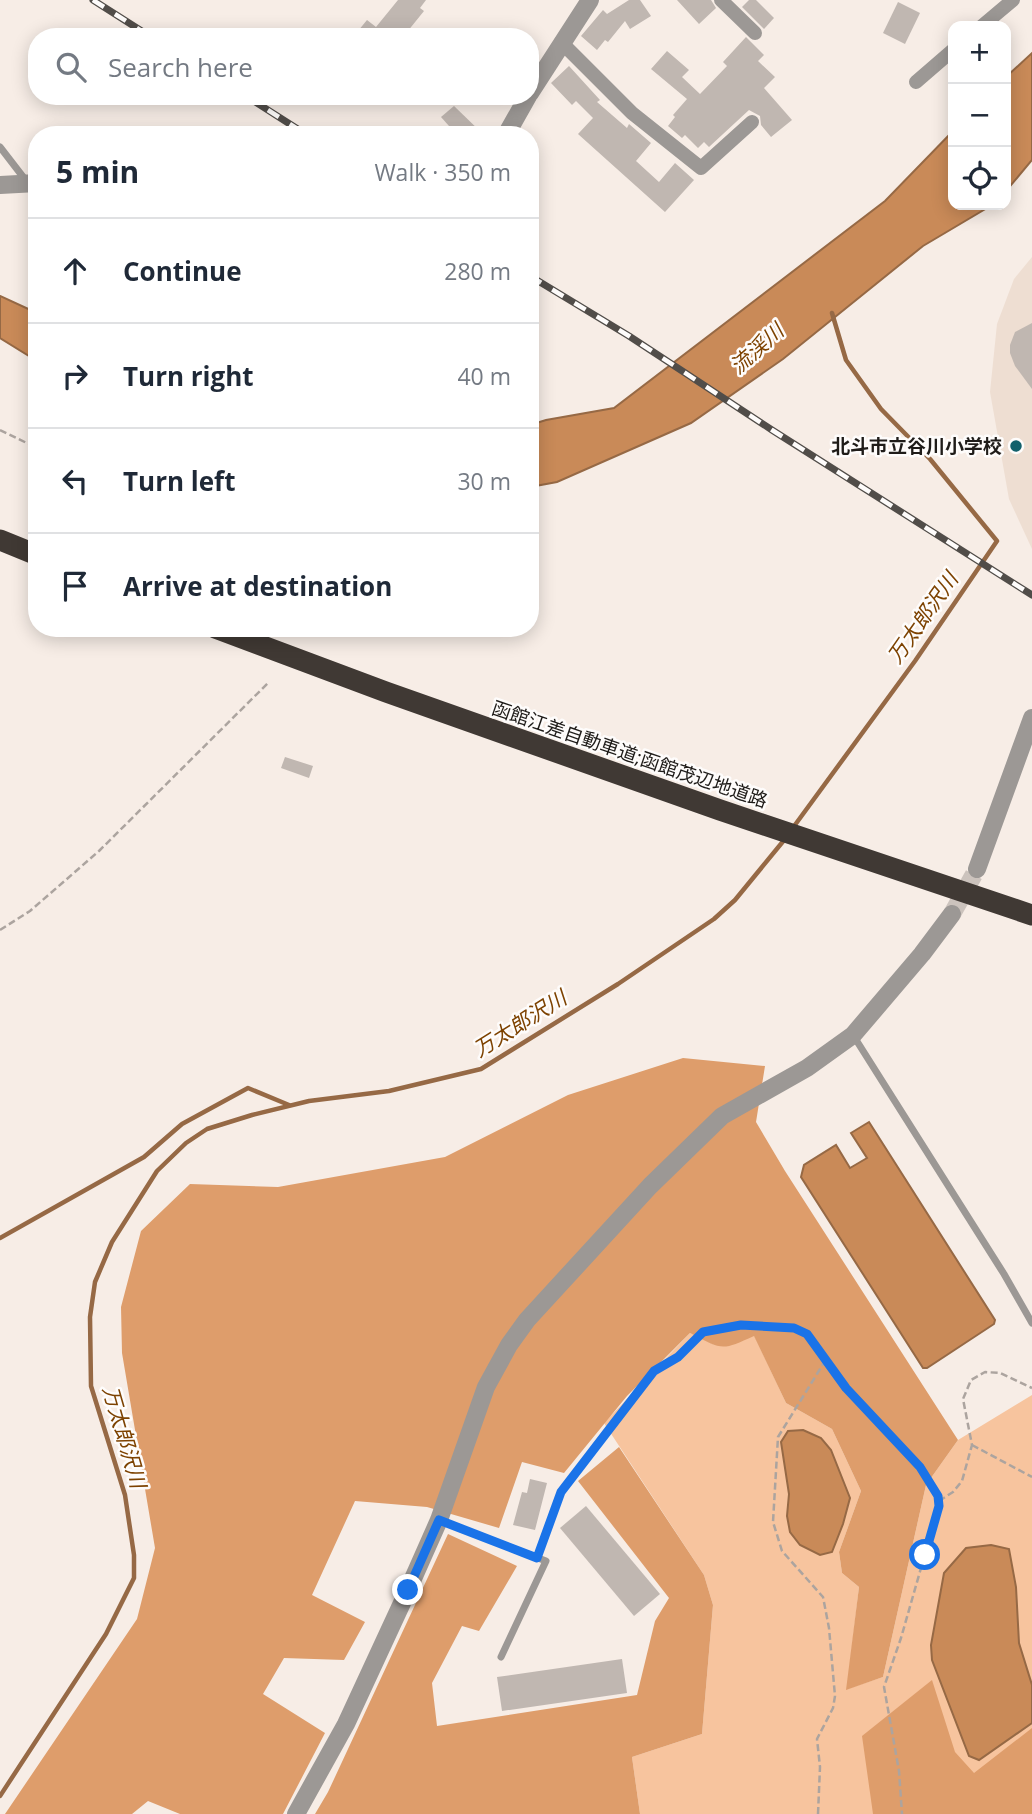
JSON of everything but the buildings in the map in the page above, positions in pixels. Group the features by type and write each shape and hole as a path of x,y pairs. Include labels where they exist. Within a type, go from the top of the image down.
{"highway":[{"path":"0,540 28,551"},
{"name":"函館江差自動車道;函館茂辺地道路","path":"239,637 720,810 1032,915"}],"street":[{"path":"539,78 590,0"},
{"path":"721,0 755,33"},
{"path":"988,21 1013,0"},
{"path":"561,42 632,113 701,168 752,122"},
{"path":"916,82 948,54"},
{"path":"511,126 523,105"},
{"path":"0,185 28,183"},
{"path":"977,869 1032,718"},
{"path":"296,1814 346,1724 439,1520 486,1387 509,1345 527,1320 650,1186 722,1116 807,1068 853,1035 922,954 952,914"}],"lane":[{"path":"0,147 28,178"},
{"path":"853,1035 1032,1323"},
{"path":"439,1520 545,1561 501,1657"}],"path":[{"path":"0,430 28,444"},
{"path":"0,930 30,911 99,852 268,683"},
{"path":"537,1558 561,1492 654,1371 678,1357 703,1332 741,1325 794,1328 807,1334 846,1388 920,1467 939,1501 901,1637 884,1687 899,1771 902,1814"},
{"path":"818,1814 820,1766 817,1739 833,1708 835,1696 829,1628 823,1597 782,1551 773,1522 778,1437 825,1361"},
{"path":"939,1501 953,1492 962,1481 972,1445 963,1399 971,1380 985,1372 1000,1373 1032,1388"},
{"path":"972,1445 1032,1477"}],"shaded area":[{"name":"北斗市立谷川小学校","path":"1032,257 1032,549 1009,499 990,392 997,324 1014,279"},
{"path":"683,1058 765,1066 756,1122 958,1440 926,1485 883,1677 846,1690 859,1587 842,1573 839,1552 861,1491 832,1429 786,1403 754,1336 722,1346 709,1343 690,1333 627,1396 564,1473 522,1462 499,1528 427,1507 355,1501 312,1595 365,1622 344,1660 284,1658 263,1694 325,1733 283,1814 180,1814 148,1801 132,1814 5,1814 137,1619 155,1548 122,1353 121,1307 141,1231 190,1184 278,1187 445,1157 568,1095"},
{"path":"690,1333 715,1345 754,1335 786,1403 832,1429 861,1491 839,1552 842,1573 859,1587 847,1689 883,1677 926,1485 958,1440 1032,1395 1032,1814 640,1814 632,1757 702,1734 713,1605 704,1575 604,1423"},
{"path":"619,1447 704,1575 713,1605 702,1734 632,1757 640,1814 315,1814 328,1792 448,1534 517,1566 479,1631 462,1626 432,1683 437,1726 637,1695 655,1621 669,1598 578,1481"},
{"path":"932,1680 955,1752 974,1773 1032,1728 1032,1814 873,1814 862,1736"}],"water":[{"path":"1032,53 1032,160 1011,185 1011,84 1011,72"},
{"name":"流渓川","path":"948,136 948,210 984,210 923,246 783,359 691,423 557,482 539,485 539,422 614,408 885,201"},
{"path":"0,296 28,309 28,355 0,338"},
{"path":"869,1122 995,1320 994,1324 927,1368 923,1368 801,1177 804,1165 836,1145 850,1168 867,1158 851,1133"},
{"path":"803,1430 821,1438 831,1450 850,1498 832,1552 820,1555 800,1545 790,1532 787,1516 789,1494 781,1442 788,1431"},
{"path":"991,1545 1009,1549 1016,1587 1019,1643 1032,1685 1032,1723 979,1760 969,1756 932,1660 931,1645 944,1573 966,1548"}],"waterway":[{"name":"万太郎沢川","path":"792,829 915,661 997,541 930,459 881,409 846,360 832,313"},
{"name":"万太郎沢川","path":"0,1796 106,1634 134,1578 134,1555 125,1495 91,1386 90,1317 95,1282 112,1242 157,1171 186,1143 207,1129 309,1101 389,1091 481,1069 618,984 714,919 735,900 785,839"},
{"path":"0,1238 144,1157 182,1124 248,1088 289,1105"}],"tunnel":[{"path":"952,914 977,869"}],"railway":[{"path":"93,0 137,28"},
{"path":"260,105 293,126"},
{"path":"539,281 629,336 1032,595"}],"place":[{"name":"北斗市立谷川小学校","path":"1016,446"}],"route":[{"path":"408,1590 439,1520 537,1558 561,1492 654,1371 678,1357 703,1332 741,1325 794,1328 807,1334 846,1388 920,1467 938,1496 939,1506 925,1555"}]}
